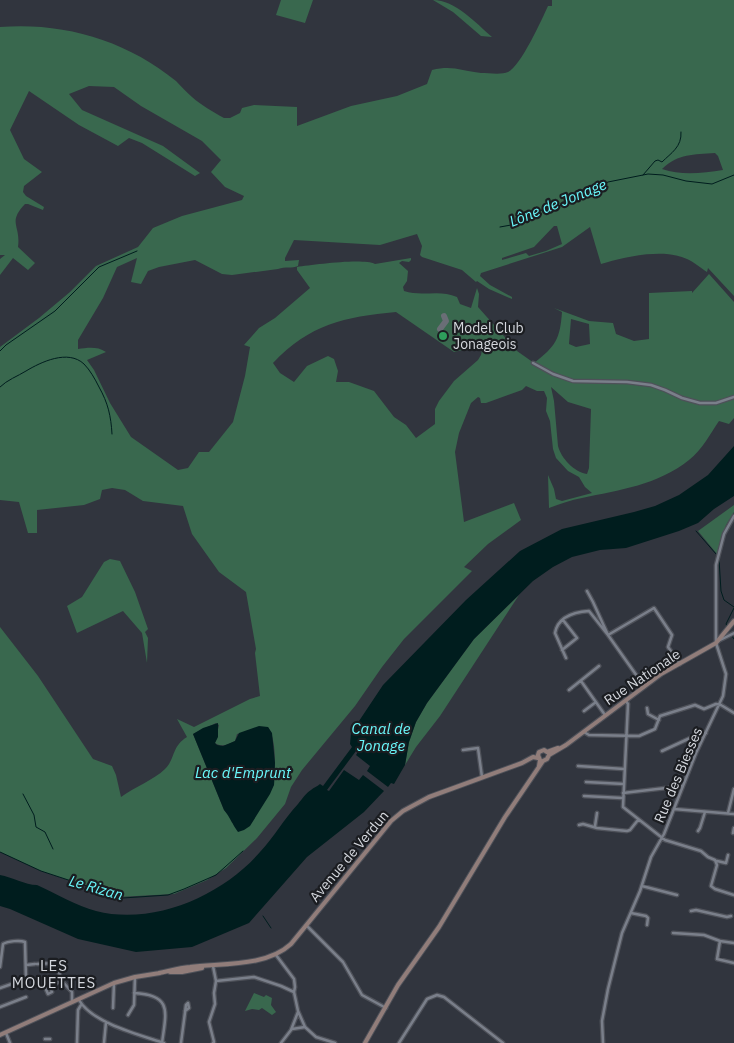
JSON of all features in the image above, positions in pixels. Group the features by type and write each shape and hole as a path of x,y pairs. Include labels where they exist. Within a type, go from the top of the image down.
{"main road":[{"name":"Rue Nationale","path":"548,753 560,750 644,686 717,642 734,621"},
{"name":"Avenue de Verdun","path":"0,1035 114,983 188,967 263,959 276,955 291,944 397,815 415,803 429,797 533,757 540,758 543,750 548,753"},
{"path":"364,1043 398,985 439,927 500,824 536,772 540,758 548,759 548,753"}],"street":[{"path":"533,363 553,374 573,381 627,382 651,385 682,398 700,403 716,403 734,397"},
{"name":"Rue des Biesses","path":"603,1043 602,1021 606,997 622,933 642,886 651,857 662,838 682,786 720,705 725,689 726,674 717,642 716,565 724,534 734,516"},
{"path":"587,591 608,635"},
{"path":"608,635 654,608 672,635 668,647 680,664"},
{"path":"566,658 555,632 557,626 572,614 590,611 600,622 600,625 644,686"},
{"path":"562,650 576,638 563,620"},
{"name":"Rue Nationale","path":"717,642 734,633"},
{"path":"569,690 599,666"},
{"path":"581,681 605,716"},
{"path":"626,700 628,704 623,794 624,810 662,838 701,851 715,860 726,863 728,856"},
{"path":"584,711 596,702"},
{"path":"582,733 589,735 638,736 655,729 660,716 691,705 704,709 716,704 734,713"},
{"path":"647,708 648,714 659,720"},
{"path":"662,751 701,733 706,733"},
{"path":"463,750 478,748 482,777"},
{"path":"578,766 624,769"},
{"path":"586,782 624,784"},
{"path":"623,794 682,786"},
{"path":"728,813 734,790"},
{"path":"584,796 623,798"},
{"path":"674,810 734,814"},
{"path":"698,831 705,812"},
{"path":"595,826 597,813"},
{"path":"579,825 627,831 638,820"},
{"path":"732,833 734,828"},
{"path":"715,860 717,865 711,886 734,895"},
{"path":"642,886 678,895"},
{"path":"691,911 696,910 731,916"},
{"path":"631,913 646,916 648,918 647,925"},
{"path":"306,925 344,962 362,995 385,1008"},
{"path":"674,933 704,936 734,943"},
{"path":"720,940 717,959 734,963"},
{"path":"0,967 3,944 6,942 25,942 26,979 0,988"},
{"path":"276,955 294,979 294,992 298,1011 305,1027 316,1037 335,1043"},
{"path":"26,965 54,964 62,981 72,992 72,1003"},
{"path":"211,966 216,981 215,1004 209,1022 215,1042"},
{"path":"128,1015 134,1005 135,977"},
{"path":"216,981 254,977 294,992"},
{"path":"49,986 62,981"},
{"path":"113,1008 114,983"},
{"path":"79,1000 82,1005 106,1022 163,1043 165,1014 163,1003 154,996 134,993"},
{"path":"399,1043 426,999 437,995 444,997 503,1043"},
{"path":"0,1007 26,997"},
{"path":"77,1043 78,1010 82,1005"},
{"path":"181,1043 185,1011"},
{"path":"281,1043 291,1030 298,1011"},
{"path":"104,1043 106,1022"},
{"path":"291,1030 305,1027"},
{"path":"7,1032 10,1042"},
{"path":"45,1039 50,1038"}],"green space":[{"path":"281,0 313,0 305,23 276,15"},
{"path":"433,0 441,1 457,8 492,37 481,36 453,12"},
{"path":"552,0 734,0 734,296 708,268 707,272 690,260 677,256 667,254 644,255 601,264 590,227 562,247 481,273 480,276 490,285 512,297 512,299 476,282 462,270 422,257 420,255 422,246 417,234 380,245 294,240 285,258 285,261 299,260 298,266 293,267 232,275 222,274 195,260 148,271 141,284 131,282 137,258 117,267 103,298 78,340 78,349 96,348 106,352 87,360 110,403 131,437 178,470 188,468 199,452 209,452 233,422 245,376 250,347 244,345 259,328 275,318 310,288 297,270 297,267 349,262 369,262 375,264 411,258 409,262 402,261 399,263 408,271 407,281 403,287 404,291 451,295 457,297 460,304 471,308 477,288 479,294 478,307 517,351 534,363 552,347 558,336 562,312 554,308 589,321 613,323 616,334 634,341 649,339 649,293 692,291 692,293 709,274 734,302 734,418 729,424 719,421 694,456 664,475 638,485 549,508 548,475 556,499 562,501 592,493 585,487 579,477 568,471 556,458 553,449 550,421 546,411 547,398 544,391 537,391 526,386 522,390 486,403 481,403 478,397 471,403 459,433 455,452 464,522 514,503 521,520 488,544 464,567 472,571 404,639 355,706 302,770 291,787 285,804 257,838 226,868 207,880 174,894 118,897 41,871 0,852 0,627 38,676 93,759 112,766 121,797 155,777 171,761 178,745 187,737 177,719 194,727 250,699 260,696 256,649 246,592 219,572 192,534 183,506 143,501 125,490 112,488 102,490 100,499 84,505 37,510 37,533 28,533 19,502 0,500 0,347 70,292 96,266 138,247 153,228 182,216 242,200 244,196 225,187 211,172 221,160 202,141 141,106 114,87 89,86 69,94 82,110 163,146 200,173 195,176 142,143 129,138 118,146 79,125 29,91 10,130 24,159 42,172 24,186 23,192 26,196 44,207 43,210 25,204 16,220 18,247 35,263 28,270 13,258 0,275 0,259 5,255 0,255 0,27 24,26 47,28 93,37 115,45 157,67 176,81 199,103 224,118 230,118 240,113 242,108 254,105 297,107 297,126 351,106 397,96 427,84 432,70 451,68 481,73 499,74 508,72 525,52 548,6 552,6","holes":["715,153 723,170 685,173 662,169 680,157","554,226 557,226 562,244 529,256 526,253 502,260 502,258 534,247","396,312 454,352 483,345 478,360 454,381 439,401 435,409 435,424 416,438 406,425 394,417 374,391 349,382 336,382 338,371 334,359 328,356 307,366 294,382 280,373 273,363 301,339 314,331 344,320","571,319 589,324 590,344 576,347 569,344","551,387 568,402 591,409 589,468 587,474 582,473 569,464 558,446 554,401","216,723 219,725 215,743 223,745 235,741 237,734 268,727 274,747 274,785 232,823 231,817 224,810 193,734"]},
{"path":"734,505 734,512 726,525 717,554 698,531"},
{"path":"110,559 120,561 135,592 148,629 145,632 148,638 147,663 142,633 123,611 77,633 67,606 82,597 104,562"},
{"path":"519,595 440,716 416,747 405,765 409,742 416,722 427,703 474,639"},
{"path":"254,993 272,998 271,1005 276,1012 272,1015 262,1008 245,1011"}],"water":[{"name":"Canal de Jonage","path":"734,446 734,496 714,509 698,523 626,548 600,550 572,557 533,581 474,639 427,703 416,722 409,742 405,765 394,784 391,783 388,787 367,771 370,766 356,755 358,752 356,751 327,790 329,791 344,770 359,780 363,775 384,791 364,812 307,857 249,923 192,947 136,952 78,939 0,906 0,875 37,885 89,909 118,915 164,910 207,894 245,867 260,852 307,793 320,784 323,786 352,747 350,744 351,733 383,685 466,600 520,551 562,529 655,506 679,495 708,475"},
{"name":"Lac d'Emprunt","path":"218,723 218,737 215,743 217,745 223,746 235,741 239,733 259,726 268,727 272,733 275,763 274,785 250,826 238,832 224,810 193,734"}],"waterway":[{"path":"643,175 655,161 662,162 678,146 681,132"},
{"name":"Lône de Jonage","path":"500,227 511,225 546,208 559,206 608,182 648,174 712,184 734,175"},
{"path":"0,351 55,311 99,267 137,251"},
{"path":"0,387 13,378 55,358 63,357 78,360 88,369 105,399 111,421 112,434"},
{"path":"696,531 716,554"},
{"path":"719,559 721,591 724,600 734,607"},
{"path":"728,627 726,624 734,608"},
{"path":"23,794 34,815 36,827 45,832 53,849"},
{"name":"Le Rizan","path":"0,852 41,871 123,898 168,895 184,889 216,875 243,851"},
{"path":"263,916 271,928"}],"taxiway":[{"path":"440,329 446,321 444,316"}],"place":[{"name":"Model Club Jonageois","path":"443,336"}],"district":[{"name":"LES MOUETTES","path":"54,974"}]}
